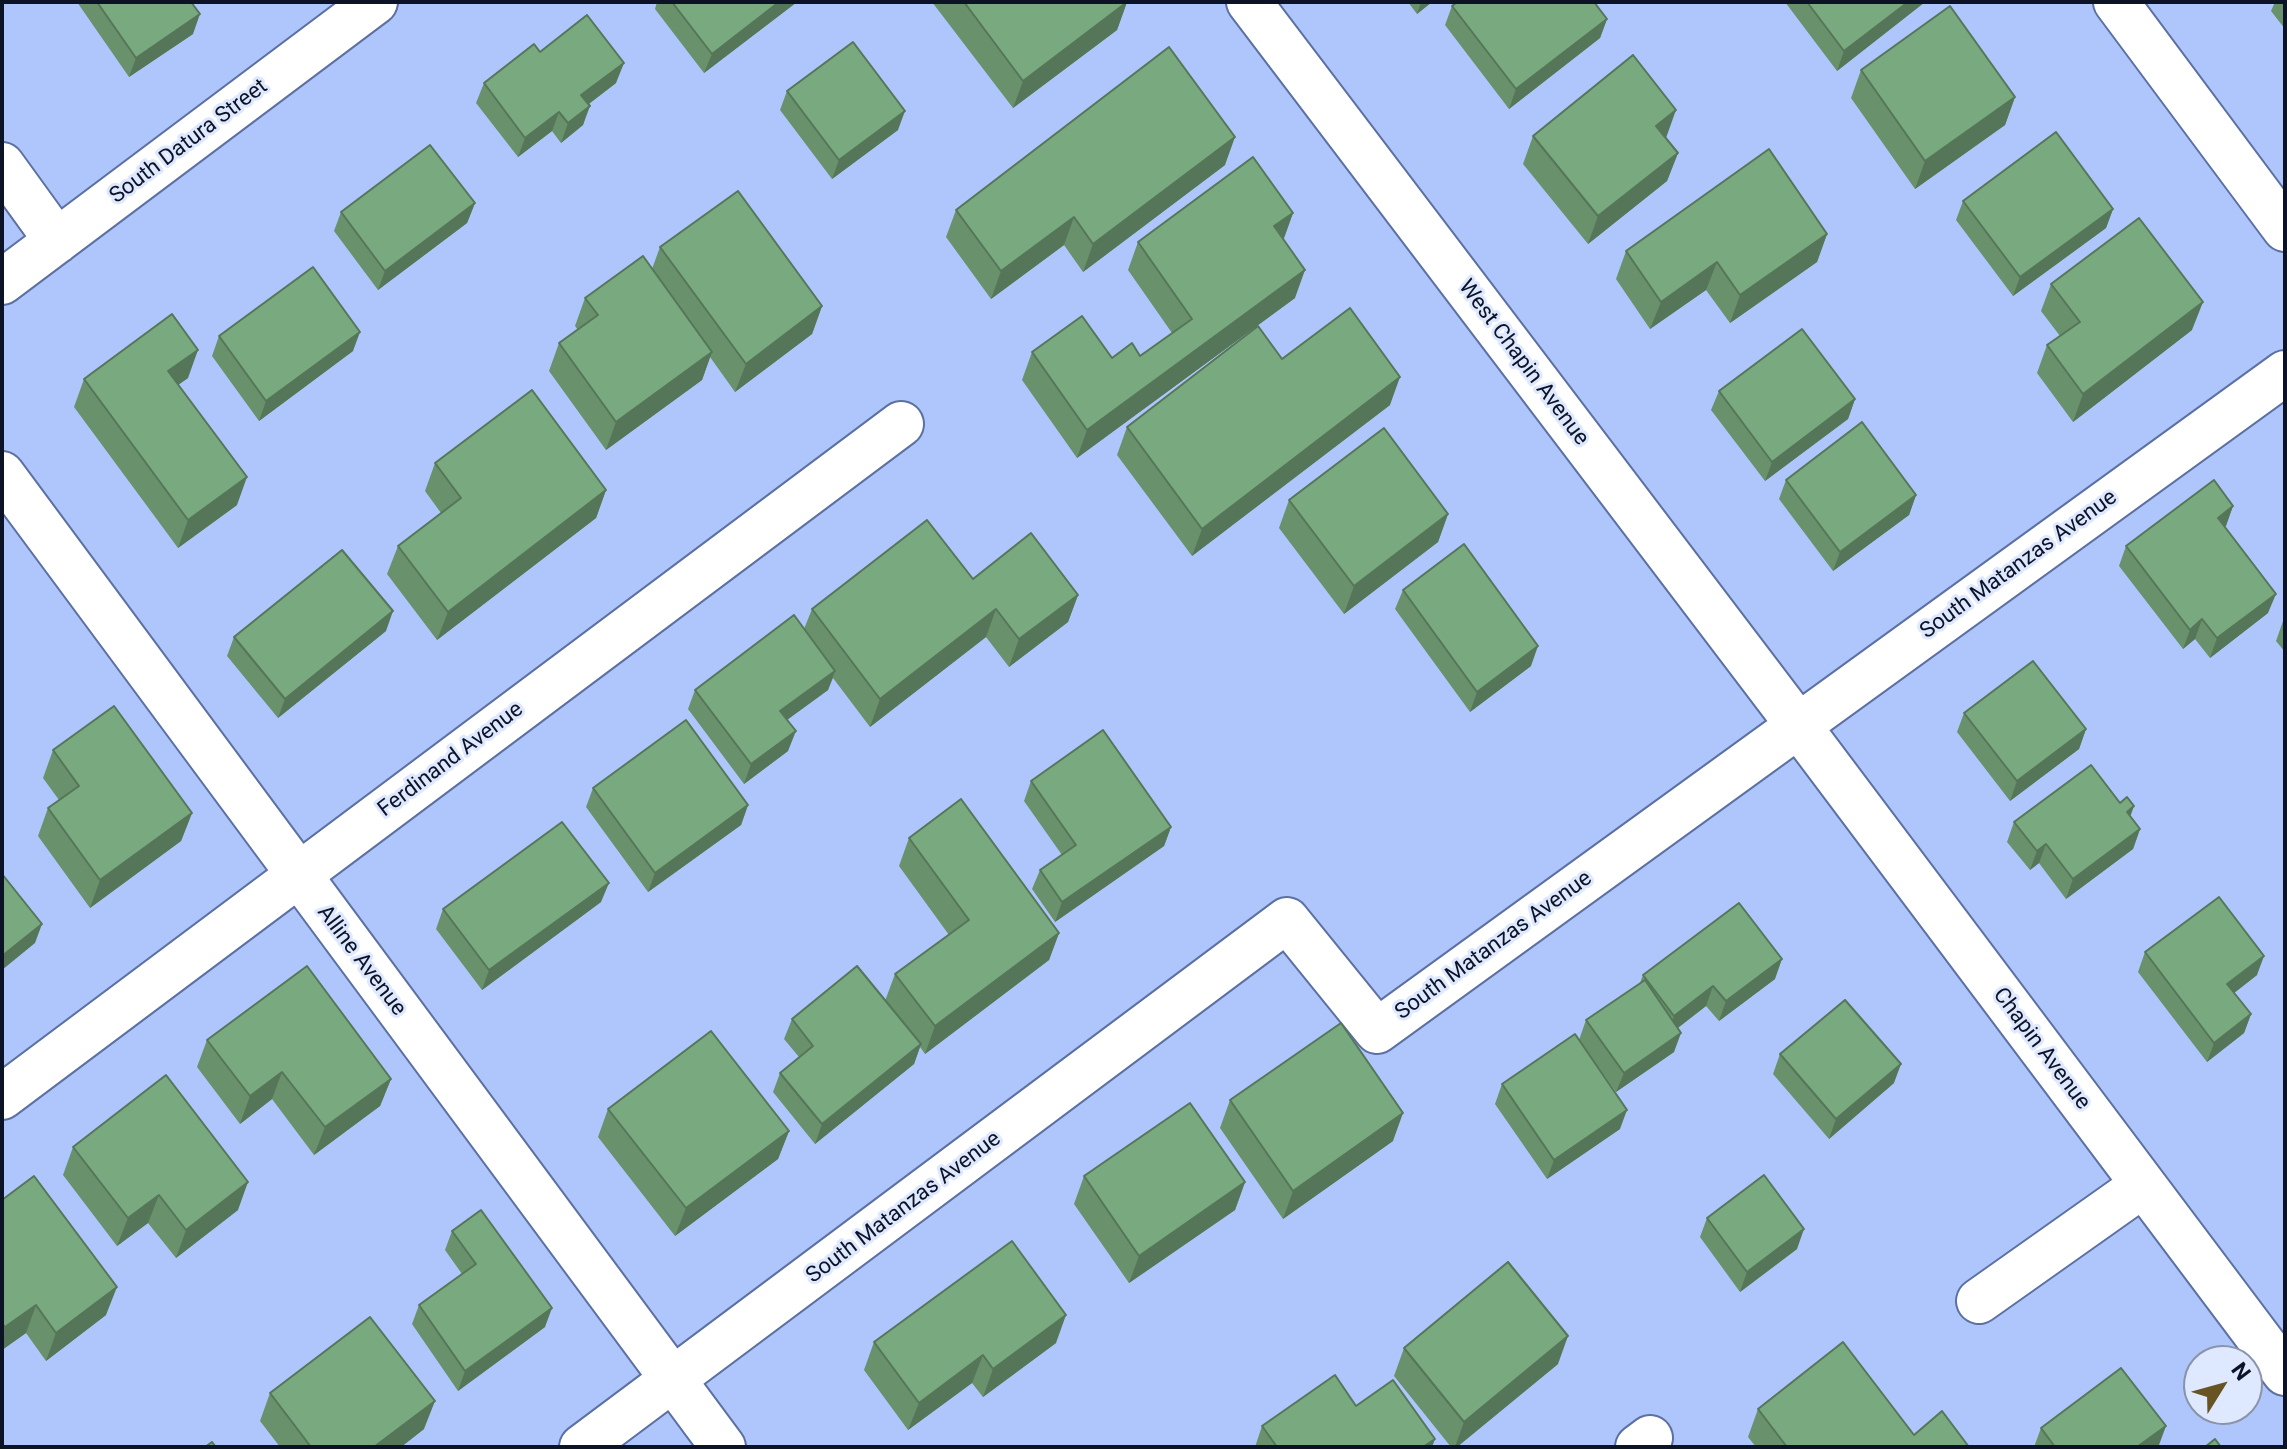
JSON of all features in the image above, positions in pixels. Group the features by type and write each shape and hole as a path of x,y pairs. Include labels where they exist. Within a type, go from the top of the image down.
{"street":[{"name":"South Datura Street","path":"2,282 375,2"},
{"name":"West Chapin Avenue","path":"1249,2 1798,725"},
{"path":"2116,2 2285,229"},
{"path":"2,165 57,241"},
{"name":"South Matanzas Avenue","path":"582,1447 1287,920 1377,1031 2285,373"},
{"name":"Ferdinand Avenue","path":"2,1097 901,424"},
{"name":"Alline Avenue","path":"2,474 723,1447"},
{"name":"Chapin Avenue","path":"1798,725 2285,1373"},
{"path":"1979,1301 2143,1185"}],"building":[{"path":"97,2 191,2 200,14 136,58"},
{"path":"672,2 779,2 712,54"},
{"path":"964,2 1127,2 1023,81"},
{"path":"1457,2 1594,2 1607,19 1516,89 1452,6"},
{"path":"1807,2 1908,2 1844,51"},
{"path":"1950,6 2015,97 1925,161 1861,70"},
{"path":"587,15 624,63 581,95 590,106 568,123 559,112 525,138 484,83 534,44 540,52"},
{"path":"853,42 905,111 839,160 787,91"},
{"path":"1169,47 1235,137 1093,244 1074,217 1001,271 956,210"},
{"path":"1633,55 1676,110 1656,126 1678,153 1598,216 1533,136"},
{"path":"2056,132 2113,209 2020,277 1963,201"},
{"path":"430,145 475,203 385,271 341,212"},
{"path":"1769,149 1827,234 1740,295 1717,262 1661,302 1626,251"},
{"path":"1253,157 1293,213 1274,226 1305,270 1087,430 1032,352 1082,316 1112,358 1132,343 1140,356 1192,319 1138,242"},
{"path":"738,191 822,306 746,364 660,247"},
{"path":"2139,218 2203,302 2083,394 2047,345 2080,322 2051,284"},
{"path":"643,256 712,352 616,422 559,343 598,315 585,298"},
{"path":"313,267 360,332 266,401 219,336"},
{"path":"1350,308 1400,377 1202,529 1127,427 1258,326 1282,359"},
{"path":"172,314 198,350 168,371 247,477 188,520 84,379"},
{"path":"1802,329 1855,399 1772,462 1719,391"},
{"path":"532,390 606,490 448,612 398,546 461,498 435,463"},
{"path":"1862,422 1916,495 1840,552 1786,480"},
{"path":"1384,428 1448,514 1354,586 1289,500"},
{"path":"2214,480 2233,506 2218,518 2276,594 2217,638 2202,619 2190,630 2126,546"},
{"path":"927,520 973,579 1031,533 1078,595 1019,639 996,609 880,699 812,609"},
{"path":"1464,544 1538,646 1477,692 1403,590"},
{"path":"342,550 393,611 285,699 234,637"},
{"path":"794,615 835,671 780,711 796,731 751,764 695,690"},
{"path":"2033,661 2086,729 2017,781 1964,713"},
{"path":"114,706 192,813 100,880 48,808 79,786 53,750"},
{"path":"686,720 748,805 655,873 593,788"},
{"path":"1103,730 1171,827 1062,902 1040,870 1076,845 1031,781"},
{"path":"2091,765 2120,803 2127,797 2134,806 2127,812 2140,829 2073,879 2046,844 2037,851 2014,822"},
{"path":"961,799 1059,933 935,1026 895,974 969,920 909,838"},
{"path":"562,822 609,883 489,970 443,909"},
{"path":"2,874 42,924 2,956"},
{"path":"2219,897 2264,956 2227,984 2251,1014 2214,1043 2145,952"},
{"path":"1739,903 1782,959 1726,1001 1713,986 1674,1016 1643,975"},
{"path":"307,966 391,1079 325,1127 282,1072 250,1096 207,1040"},
{"path":"857,966 921,1044 822,1124 780,1073 813,1046 792,1019"},
{"path":"1645,980 1681,1033 1624,1073 1586,1020"},
{"path":"1845,1000 1901,1064 1836,1119 1780,1054"},
{"path":"1341,1023 1403,1113 1293,1191 1230,1100"},
{"path":"711,1031 789,1131 686,1208 608,1109"},
{"path":"1575,1034 1627,1110 1554,1160 1502,1084"},
{"path":"166,1075 248,1182 186,1230 159,1195 128,1218 73,1147"},
{"path":"1190,1103 1245,1182 1139,1256 1084,1176"},
{"path":"1764,1175 1804,1229 1747,1272 1707,1218"},
{"path":"34,1176 117,1287 56,1333 36,1305 5,1327 2,1323 2,1200"},
{"path":"481,1210 552,1308 465,1371 419,1305 476,1264 452,1231"},
{"path":"1012,1241 1066,1315 993,1369 983,1355 919,1403 874,1342"},
{"path":"1508,1262 1568,1336 1464,1422 1404,1348"},
{"path":"370,1317 435,1401 374,1447 311,1447 270,1393"},
{"path":"1843,1342 1914,1435 1942,1411 1969,1447 1787,1447 1758,1409"},
{"path":"2121,1368 2166,1426 2137,1447 2055,1447 2041,1428"},
{"path":"1335,1375 1356,1406 1393,1380 1435,1439 1423,1447 1277,1447 1262,1426"},
{"path":"2215,1439 2221,1447 2205,1447"}]}
